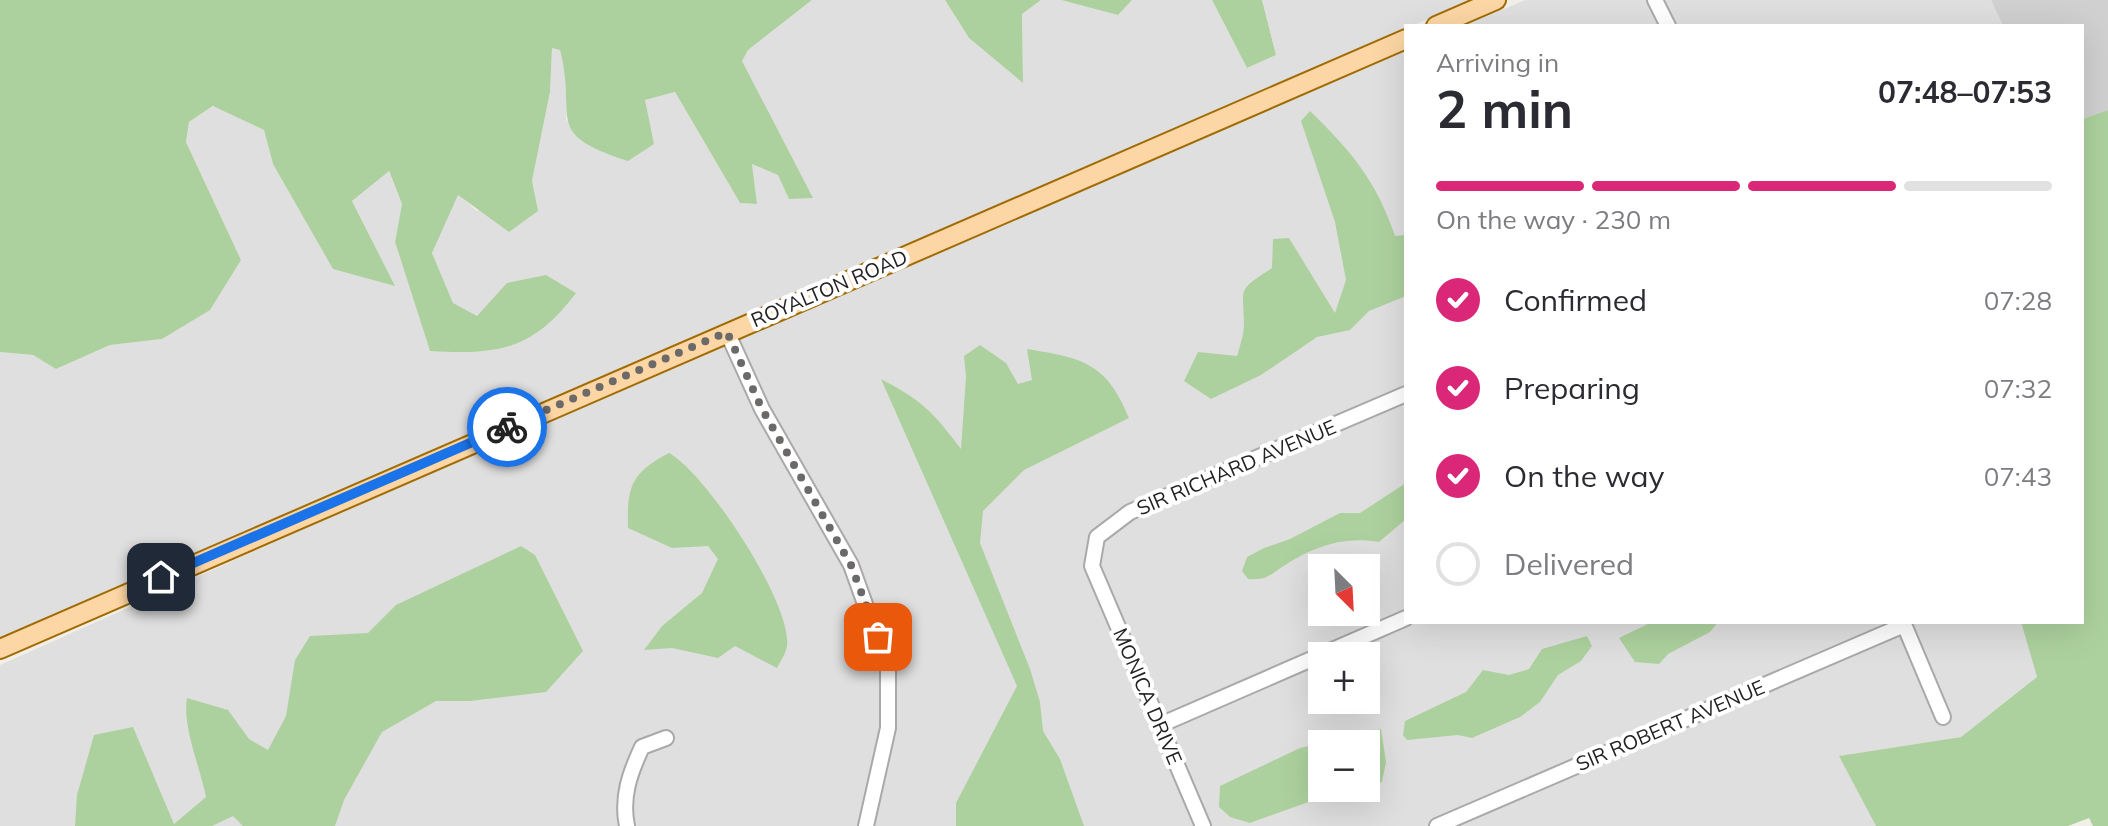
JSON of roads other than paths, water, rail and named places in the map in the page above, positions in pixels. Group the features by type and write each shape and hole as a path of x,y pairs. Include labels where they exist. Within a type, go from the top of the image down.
{"main road":[{"path":"1441,24 1496,0"},
{"name":"ROYALTON ROAD","path":"0,649 1404,40"}],"street":[{"path":"1655,0 1667,24"},
{"path":"727,332 762,409 851,565 888,668 888,728 866,826"},
{"name":"SIR RICHARD AVENUE","path":"1092,566 1097,537 1130,512 1404,395"},
{"name":"MONICA DRIVE","path":"1092,566 1203,826"},
{"path":"1160,725 1404,619"},
{"name":"SIR ROBERT AVENUE","path":"1437,826 1901,624"},
{"path":"1903,624 1943,717"},
{"path":"627,826 623,810 628,777 642,747 666,738"}]}
